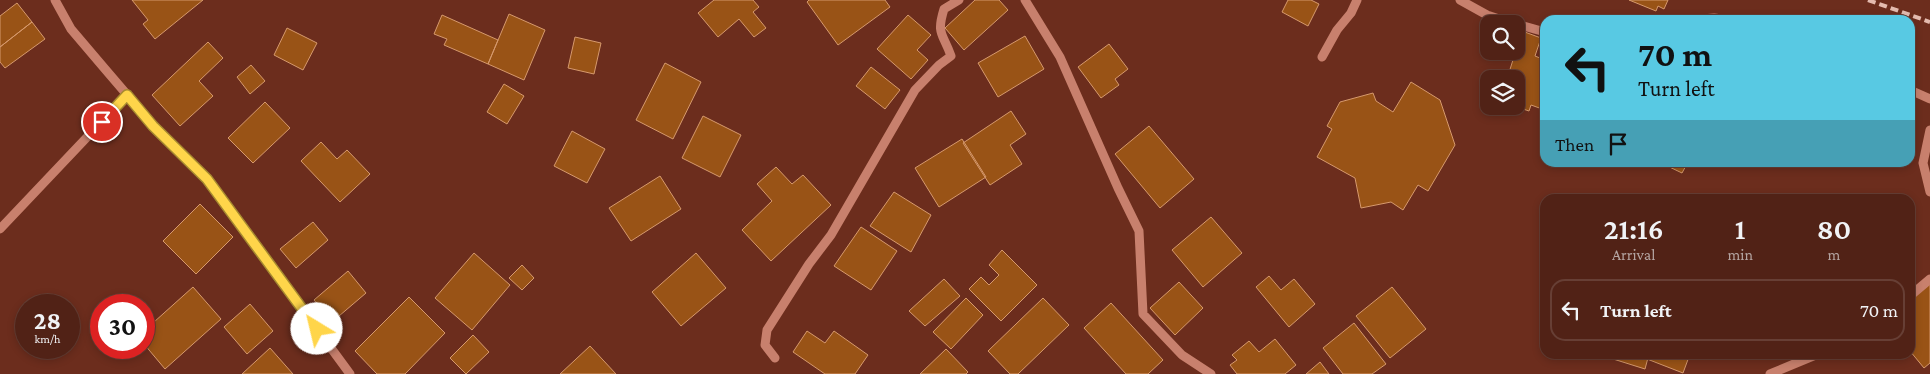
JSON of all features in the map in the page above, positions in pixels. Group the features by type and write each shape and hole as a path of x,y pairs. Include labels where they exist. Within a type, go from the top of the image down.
{"street":[{"path":"55,0 71,29 153,126 207,179 350,374"},
{"path":"775,358 765,345 767,330 809,264 831,235 915,90 939,65 951,56 939,29 944,9 960,0"},
{"path":"1024,0 1060,57 1139,231 1142,314 1182,355 1211,374"},
{"path":"1322,57 1337,30 1351,13 1357,0"},
{"path":"1460,0 1487,15"},
{"path":"1525,27 1540,31"},
{"path":"1915,92 1930,99"},
{"path":"0,229 127,95"},
{"path":"1930,130 1923,163 1930,192"},
{"path":"1915,292 1930,279"},
{"path":"1770,374 1806,359"}],"building":[{"path":"132,0 203,0 155,39 143,24 148,20"},
{"path":"714,0 753,0 759,7 753,12 766,28 754,37 739,19 718,37 698,13"},
{"path":"809,0 885,0 890,7 838,45 807,2"},
{"path":"975,0 999,0 1008,10 964,50 945,28"},
{"path":"1288,0 1311,0 1319,4 1308,26 1282,12"},
{"path":"1629,0 1668,0 1664,9 1658,6 1656,11"},
{"path":"17,3 32,22 0,47 0,16"},
{"path":"509,14 545,30 524,80 488,64"},
{"path":"442,15 498,40 488,64 444,45 447,39 434,34"},
{"path":"908,15 931,35 917,50 928,60 911,79 877,49"},
{"path":"32,22 45,39 5,68 0,62 0,47"},
{"path":"287,28 317,43 303,70 274,55"},
{"path":"1525,32 1540,38 1535,56 1540,58 1540,108 1531,105 1529,111 1525,110 1525,70 1510,70 1513,60 1525,60"},
{"path":"1025,36 1044,69 998,97 978,63"},
{"path":"575,37 601,43 594,74 568,68"},
{"path":"208,42 223,58 199,81 213,96 180,126 152,95"},
{"path":"1109,44 1128,69 1115,79 1119,85 1101,98 1078,67"},
{"path":"665,63 701,82 673,139 636,120"},
{"path":"251,65 265,81 250,94 237,77"},
{"path":"871,67 900,90 885,109 856,86"},
{"path":"1411,82 1440,100 1455,145 1428,191 1418,185 1403,210 1391,202 1361,208 1355,178 1317,157 1332,129 1327,126 1340,102 1373,93 1376,101 1393,112"},
{"path":"504,84 524,96 507,124 487,112"},
{"path":"265,102 290,128 253,163 228,138"},
{"path":"1011,111 1026,134 1010,145 1022,164 990,185 963,143"},
{"path":"703,116 741,135 720,177 682,158"},
{"path":"1149,126 1194,179 1160,208 1115,154"},
{"path":"572,131 605,149 587,183 554,166"},
{"path":"962,139 986,177 939,207 915,168"},
{"path":"321,142 337,159 347,150 370,174 340,202 301,161"},
{"path":"776,167 792,184 803,175 831,205 771,261 742,230 772,201 757,184"},
{"path":"1669,167 1685,167 1682,173"},
{"path":"660,176 681,209 631,241 609,208"},
{"path":"894,192 931,215 911,252 870,226"},
{"path":"200,204 233,237 196,274 163,241"},
{"path":"1211,217 1242,253 1203,287 1172,250"},
{"path":"313,222 328,240 296,268 280,249"},
{"path":"861,227 897,251 871,290 834,266"},
{"path":"1002,250 1037,285 1001,321 969,289 981,277 989,285 999,275 989,265"},
{"path":"474,253 510,285 472,330 435,298"},
{"path":"696,253 726,288 681,326 652,292"},
{"path":"522,265 534,278 522,290 509,278"},
{"path":"348,271 366,293 332,322 314,300"},
{"path":"1269,276 1281,290 1294,279 1315,304 1289,327 1256,287"},
{"path":"944,279 960,296 925,326 909,311"},
{"path":"1179,282 1203,308 1175,335 1150,308"},
{"path":"1930,284 1930,363 1924,368 1915,357 1915,296"},
{"path":"193,287 221,319 165,369 155,357 155,321"},
{"path":"1392,287 1426,329 1390,358 1356,316"},
{"path":"409,297 445,333 405,374 377,374 355,351"},
{"path":"966,298 983,315 951,349 933,332"},
{"path":"1043,298 1069,325 1018,374 1010,374 988,351"},
{"path":"1111,303 1163,360 1148,374 1126,374 1084,328"},
{"path":"250,304 273,331 247,354 224,327"},
{"path":"1354,323 1386,364 1372,374 1343,374 1323,348"},
{"path":"807,331 825,343 834,331 868,355 855,374 825,374 793,352"},
{"path":"473,335 489,352 466,374 450,358"},
{"path":"1275,339 1296,365 1285,374 1237,374 1230,365 1237,360 1232,355 1249,341 1259,352"},
{"path":"590,346 616,374 560,374"},
{"path":"270,348 293,374 242,374"},
{"path":"946,349 968,372 966,374 920,374"},
{"path":"1613,359 1648,359 1645,369"},
{"path":"1647,359 1688,359 1683,373"},
{"path":"1320,362 1329,374 1306,374"}],"railway":[{"path":"1868,0 1910,15"},
{"path":"1915,17 1930,22"}],"route":[{"path":"102,122 127,95 153,126 207,179 317,329"}]}
